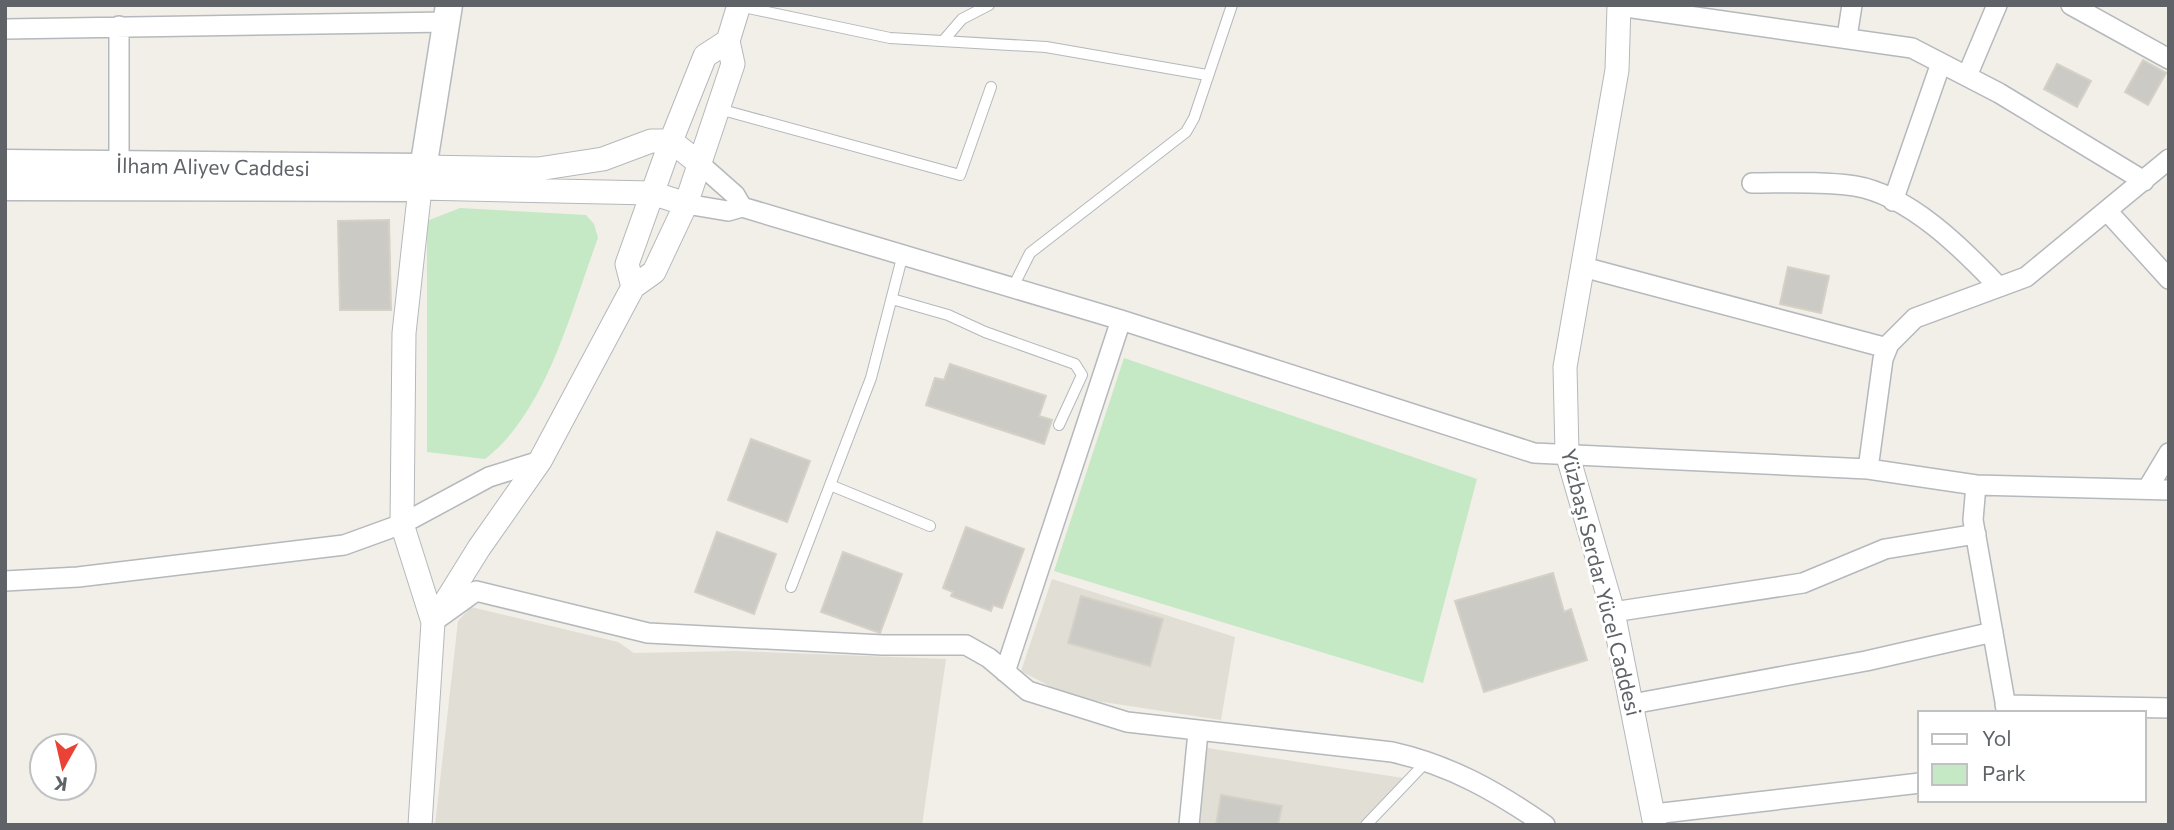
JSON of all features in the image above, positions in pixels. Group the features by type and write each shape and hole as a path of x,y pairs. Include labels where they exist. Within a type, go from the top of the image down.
{"main road":[{"path":"421,178 448,13"},
{"name":"İlham Aliyev Caddesi","path":"5,163 119,165 421,178"},
{"name":"İlham Aliyev Caddesi","path":"5,187 421,178"}],"street":[{"path":"167,26 172,5"},
{"path":"1846,37 1852,5"},
{"path":"1967,76 1997,5"},
{"path":"2071,5 2169,59"},
{"path":"433,622 479,548 540,461 633,287 654,272 686,204 719,109 733,64 728,41 739,6"},
{"path":"1619,6 1912,48 1967,76 2144,181"},
{"name":"Yüzbaşı Serdar Yücel Caddesi","path":"1619,6 1617,70 1565,367 1567,453 1613,612 1654,819"},
{"path":"5,29 167,26 448,13"},
{"path":"119,26 119,165"},
{"path":"633,287 627,264 671,141 705,56 728,41"},
{"path":"1893,201 1941,63"},
{"path":"421,178 538,169 603,159 651,141 671,141 735,195 742,207"},
{"path":"1868,469 1883,359 1887,348 1914,318 2026,277 2169,159"},
{"path":"421,178 652,193 686,204 728,211 742,207 1121,320 1534,453 1868,469 1976,485 2148,488 2169,491"},
{"path":"420,825 433,622 401,524 404,333 421,178"},
{"path":"1752,183 1855,186 1893,201 1929,222 1964,250 1999,287"},
{"path":"2108,212 2169,279"},
{"path":"1583,267 1887,348"},
{"path":"1005,672 1121,320"},
{"path":"2148,488 2169,453"},
{"path":"5,581 78,577 344,545 401,524 489,477 540,461"},
{"path":"1976,485 1973,520 2006,709 2169,708"},
{"path":"1613,612 1803,583 1885,549 1976,534"},
{"path":"433,622 476,591 648,634 883,645 966,645 1028,691 1127,722 1392,752 1428,760 1498,792 1545,825"},
{"path":"1632,704 1866,661 1993,632"},
{"path":"1189,825 1198,732"},
{"path":"1654,819 1918,783"}],"lane":[{"path":"943,41 962,19 989,5"},
{"path":"1013,287 1030,253 1186,132 1194,118 1232,5"},
{"path":"739,6 857,33 1046,47 1207,75"},
{"path":"719,109 960,175 991,87"},
{"path":"791,587 871,378 903,254"},
{"path":"891,299 948,315 1075,364 1082,375 1059,425"},
{"path":"830,485 930,526"},
{"path":"1366,825 1428,760"}],"shaded area":[{"path":"1052,579 1235,637 1221,720 1070,697 1021,671"},
{"path":"471,607 618,642 634,653 735,651 946,659 922,825 435,825 458,621"},
{"path":"1201,747 1403,778 1358,825 1191,825"}],"green space":[{"path":"460,208 586,215 594,224 598,238 567,327 541,387 507,439 485,459 427,452 427,221"},
{"path":"1124,358 1477,479 1423,683 1054,571"}],"building":[{"path":"2143,60 2166,73 2148,105 2125,92"},
{"path":"2057,64 2091,81 2077,107 2044,89"},
{"path":"389,220 391,310 340,310 338,221"},
{"path":"1788,267 1829,276 1821,313 1780,304"},
{"path":"950,364 1046,396 1039,416 1052,420 1044,444 926,405 935,378 944,380"},
{"path":"751,439 810,461 787,522 728,500"},
{"path":"966,527 1024,549 1002,608 993,605 991,611 951,596 953,592 943,588"},
{"path":"717,532 776,554 754,614 695,592"},
{"path":"843,552 902,574 880,633 821,612"},
{"path":"1553,573 1564,612 1571,609 1587,660 1484,692 1455,601"},
{"path":"1081,596 1163,619 1150,666 1068,643"},
{"path":"1221,795 1282,806 1278,825 1216,825"}]}
